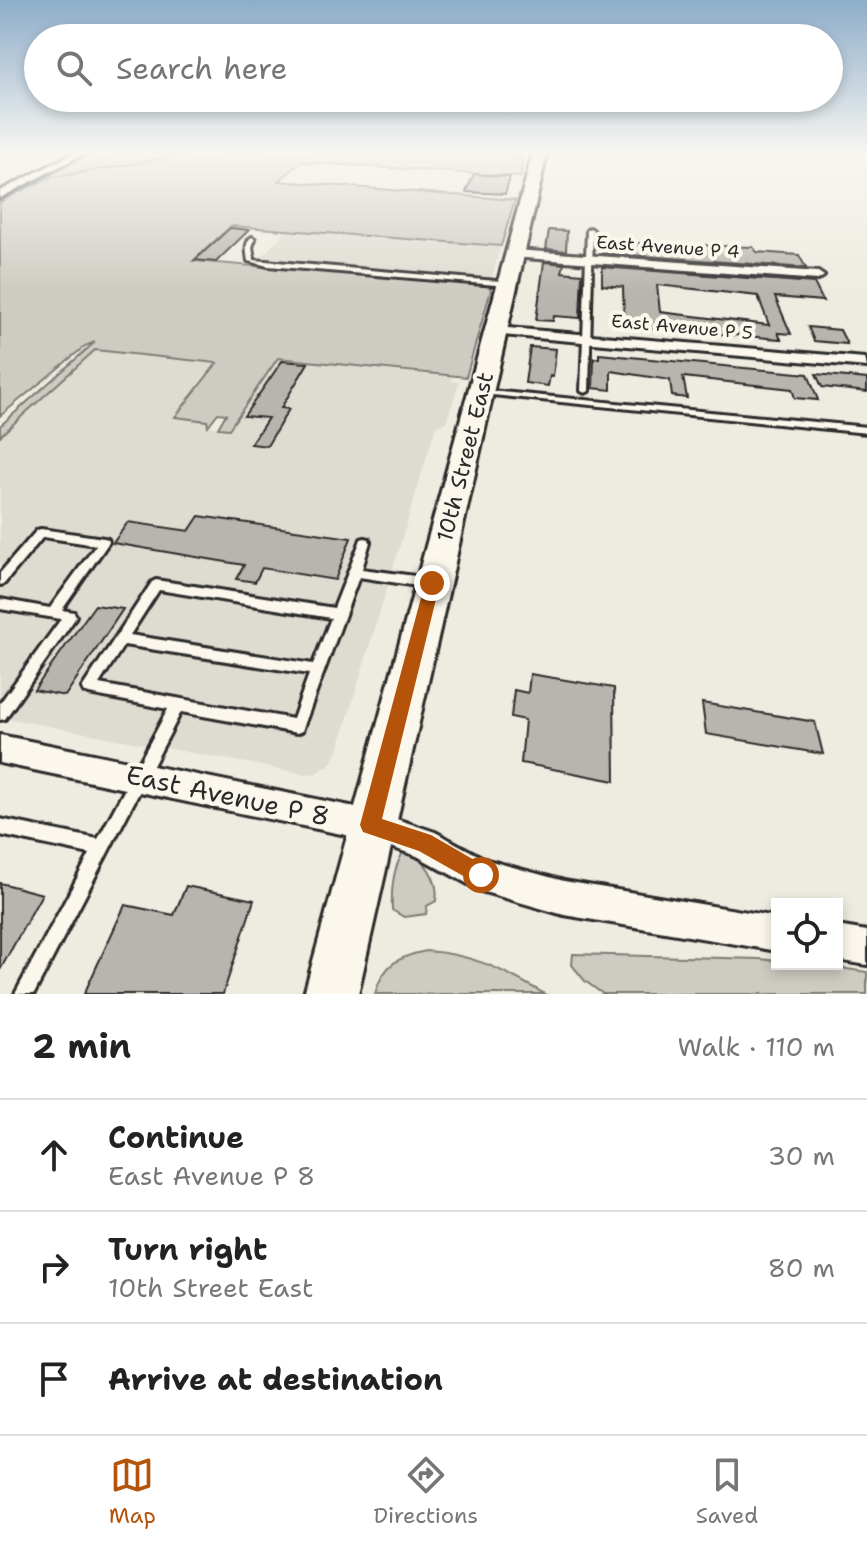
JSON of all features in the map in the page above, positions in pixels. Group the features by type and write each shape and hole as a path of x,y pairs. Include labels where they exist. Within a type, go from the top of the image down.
{"main road":[{"name":"10th Street East","path":"331,994 370,825 483,392 529,199"}],"street":[{"name":"East Avenue P 4","path":"512,269 589,260 818,276"},
{"name":"East Avenue P 5","path":"496,331 865,363"},
{"name":"East Avenue P 8","path":"0,749 370,825 424,843 481,875 564,898 771,933"},
{"path":"843,944 867,948"}],"lane":[{"path":"585,391 590,230"},
{"path":"252,239 250,258 260,262 512,269"},
{"path":"483,392 867,430"},
{"path":"0,581 41,533 104,542 53,613"},
{"path":"338,614 156,585 89,688 297,726 365,542"},
{"path":"355,572 432,583"},
{"path":"0,604 70,616 0,714"},
{"path":"120,639 318,670"},
{"path":"24,994 178,705"},
{"path":"0,827 101,848"}],"shaded area":[{"path":"5,199 515,200 501,246 231,226 193,261 490,286 466,377 278,358 229,429 218,428 226,414 218,413 208,426 207,421 175,417 217,363 95,350 0,436 0,426 95,342 85,346 0,416 0,202"},
{"path":"286,230 501,246 491,280 486,285 254,265"},
{"path":"95,350 218,363 175,416 208,421 209,426 229,429 278,358 452,377 451,381 459,382 446,423 436,426 337,753 330,764 316,773 305,774 0,717 0,436"},
{"path":"405,850 424,864 436,885 436,901 427,906 426,914 404,917 392,910 394,878"},
{"path":"426,951 488,965 545,994 375,994 387,969 407,956"},
{"path":"573,954 760,959 771,960 771,970 843,968 867,972 867,994 603,994 585,981 572,965"}],"building":[{"path":"230,228 249,230 216,262 195,260"},
{"path":"549,230 567,231 566,251 546,249"},
{"path":"602,242 753,247 757,252 799,255 806,268 602,253"},
{"path":"544,262 564,264 562,272 582,274 580,318 554,316 553,321 536,320"},
{"path":"602,267 814,283 823,301 775,297 791,334 778,333 781,339 634,327 634,323 624,322 623,287 602,285","holes":["657,285 758,296 769,325 660,312"]},
{"path":"808,327 840,330 847,344 814,341"},
{"path":"530,347 556,349 553,377 550,376 548,386 525,383"},
{"path":"599,354 808,374 818,400 795,398 792,389 683,377 687,398 672,396 670,380 611,371 611,390 593,388 594,358 599,358"},
{"path":"282,361 308,363 281,408 289,409 267,446 251,444 268,418 244,416"},
{"path":"816,374 867,379 867,392 822,387"},
{"path":"199,516 351,538 335,580 262,568 255,582 236,579 244,565 113,543 128,522 189,531"},
{"path":"95,605 123,609 65,696 34,690"},
{"path":"530,674 614,688 615,781 521,763 525,720 511,717 514,690 528,693"},
{"path":"702,703 815,722 823,754 706,734"},
{"path":"0,883 42,894 0,970"},
{"path":"186,886 254,900 223,994 84,994 125,905 174,915"}],"route":[{"path":"432,583 370,825 424,843 481,875"}]}
